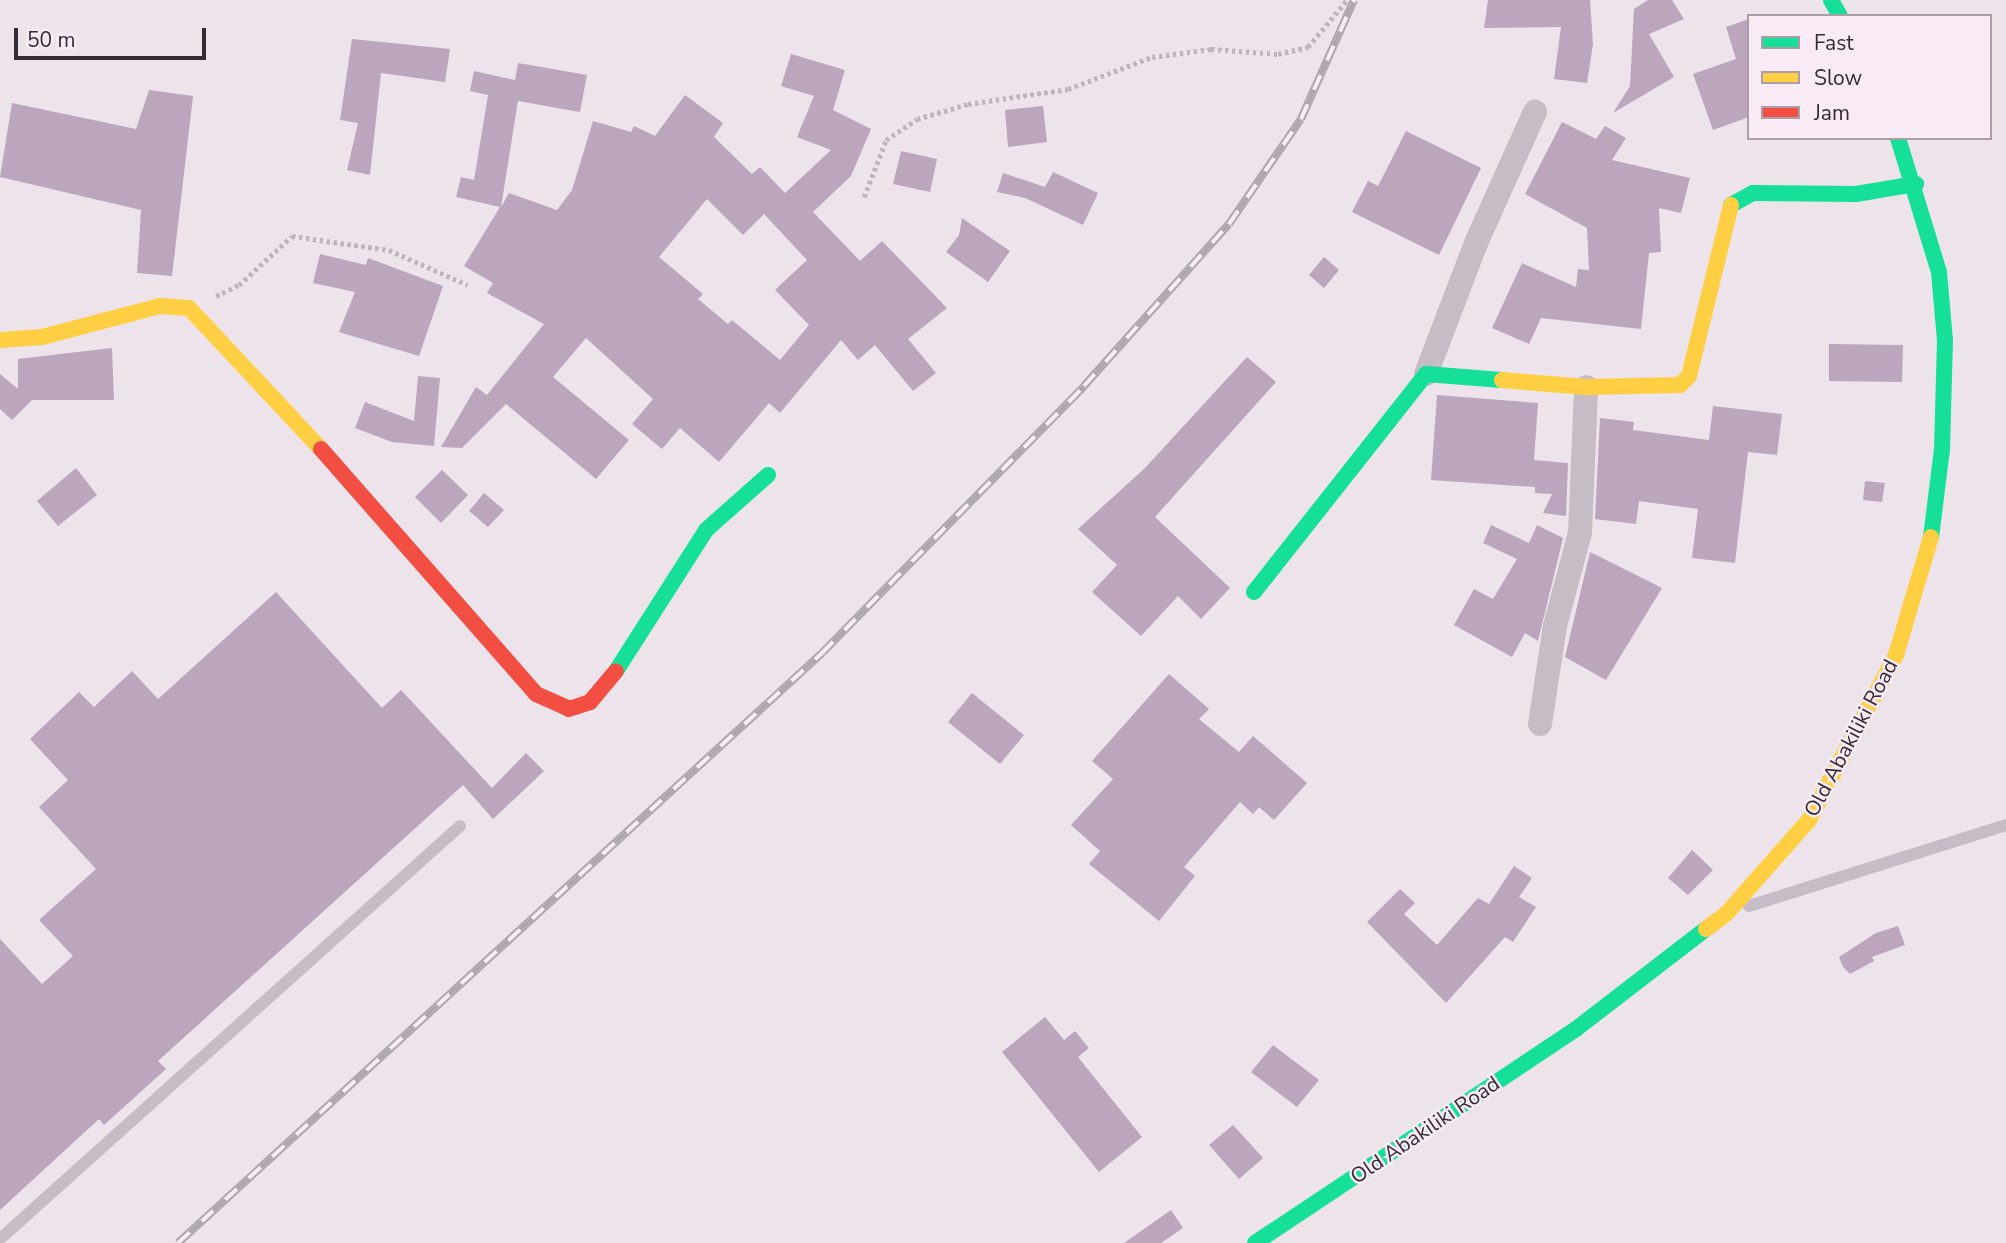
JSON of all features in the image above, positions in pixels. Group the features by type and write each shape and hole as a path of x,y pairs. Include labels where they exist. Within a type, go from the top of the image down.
{"street":[{"path":"1254,592 1426,374 1476,243 1535,112"},
{"name":"Old Abakiliki Road","path":"1255,1243 1576,1028 1727,913 1809,820 1896,655 1931,539 1942,449 1945,341 1939,272 1916,184 1899,140"},
{"path":"1426,374 1586,387 1681,384 1689,376 1731,205 1741,197 1753,193 1856,194 1916,184"},
{"path":"0,340 41,338 160,306 189,308 335,464 536,694 569,709 590,702 621,665 661,594 706,530 768,475"},
{"path":"1540,724 1555,626 1580,533 1586,387"}],"lane":[{"path":"1727,913 2006,825"},
{"path":"0,1238 460,827"}],"path":[{"path":"864,197 886,140 917,119 968,104 1068,89 1152,57 1212,49 1278,54 1308,47 1347,0"},
{"path":"189,308 239,285 292,236 389,250 468,285"}],"building":[{"path":"1488,0 1590,0 1593,44 1587,83 1554,79 1561,27 1484,28"},
{"path":"1648,0 1672,0 1684,19 1649,34 1674,77 1613,113 1630,86 1634,9"},
{"path":"1747,20 1747,118 1713,130 1693,74 1736,59 1726,27"},
{"path":"352,39 450,49 445,82 381,73 370,175 347,170 358,123 340,120"},
{"path":"791,54 845,70 833,110 871,129 851,176 813,212 860,261 882,241 947,308 908,339 936,373 913,391 875,345 858,360 841,340 780,413 769,403 719,462 680,428 662,449 632,424 653,399 586,338 553,377 629,440 596,479 506,404 462,448 441,447 476,387 487,395 544,324 487,293 493,283 464,266 500,207 456,197 461,177 474,180 488,95 470,91 474,71 515,80 518,63 587,75 580,112 518,101 501,207 509,193 557,210 572,190 593,121 631,132 634,126 655,136 685,95 723,123 714,137 752,174 760,167 785,193 831,150 797,137 814,96 781,86","holes":["707,199 743,235 764,214 807,260 775,290 809,325 780,360 732,320 728,324 698,299 703,294 659,257"]},
{"path":"149,90 193,96 172,276 137,273 141,210 0,177 12,103 136,129"},
{"path":"1043,106 1047,142 1008,147 1005,110"},
{"path":"1562,122 1596,139 1605,126 1626,138 1612,160 1690,178 1681,213 1659,208 1661,252 1649,253 1641,329 1541,318 1529,344 1492,328 1522,263 1576,287 1578,269 1589,270 1587,228 1525,194"},
{"path":"1406,131 1481,168 1439,255 1352,212 1368,181 1378,186"},
{"path":"901,151 937,159 930,192 893,184"},
{"path":"1053,172 1098,193 1083,225 1025,198 997,192 1003,173 1045,187"},
{"path":"962,218 1010,251 988,282 946,252 959,235"},
{"path":"320,254 366,265 368,258 443,286 419,356 339,332 355,292 313,283"},
{"path":"1324,257 1339,270 1324,288 1309,275"},
{"path":"1829,344 1903,345 1902,382 1829,381"},
{"path":"112,348 114,400 32,400 12,420 0,409 0,374 18,389 18,359"},
{"path":"1247,357 1276,382 1155,517 1230,588 1201,619 1178,596 1141,636 1092,592 1117,565 1078,529 1145,468"},
{"path":"418,376 440,378 434,446 392,442 355,428 365,402 414,421"},
{"path":"1437,395 1538,403 1534,460 1568,463 1566,516 1543,513 1552,494 1535,493 1535,487 1431,480"},
{"path":"1713,406 1782,414 1777,455 1748,452 1735,563 1692,558 1698,509 1639,501 1636,524 1595,519 1600,418 1634,422 1633,430 1709,440"},
{"path":"76,468 97,495 58,526 37,501"},
{"path":"442,470 468,495 441,523 415,497"},
{"path":"1865,481 1885,483 1882,502 1863,500"},
{"path":"484,493 504,510 488,527 469,511"},
{"path":"1491,525 1529,543 1537,525 1563,538 1538,641 1525,633 1512,657 1454,625 1474,589 1493,599 1517,559 1483,543"},
{"path":"1590,552 1662,588 1606,680 1565,657"},
{"path":"276,592 382,708 401,690 492,788 526,753 544,771 493,819 463,785 158,1061 166,1069 104,1125 99,1119 0,1210 0,939 42,984 73,956 39,920 96,869 39,807 68,780 30,739 79,692 94,707 132,671 158,699"},
{"path":"1169,674 1209,709 1199,719 1239,752 1253,736 1307,783 1274,820 1259,807 1253,814 1240,802 1184,867 1195,876 1159,921 1089,864 1100,851 1071,825 1113,779 1092,761"},
{"path":"972,693 1024,735 1000,764 948,722"},
{"path":"1692,850 1713,870 1688,895 1668,878"},
{"path":"1514,866 1532,878 1519,897 1536,907 1513,942 1505,937 1446,1003 1367,922 1400,889 1415,903 1404,914 1437,945 1478,898 1489,904"},
{"path":"1898,926 1905,945 1872,957 1874,961 1850,974 1843,967 1839,957 1876,933"},
{"path":"1045,1017 1064,1040 1075,1031 1089,1048 1078,1057 1142,1137 1099,1172 1002,1052"},
{"path":"1273,1045 1319,1080 1297,1107 1251,1072"},
{"path":"1233,1125 1263,1158 1239,1179 1209,1145"},
{"path":"1171,1210 1183,1228 1161,1243 1124,1243"}],"railway":[{"path":"178,1243 822,653 1084,386 1229,224 1301,119 1354,0"}],"traffic: fast":[{"path":"1831,0 1839,14"},
{"path":"1899,140 1939,272 1945,341 1942,449 1931,537"},
{"path":"1731,205 1753,193 1856,194 1916,184"},
{"path":"1254,592 1426,374 1502,380"},
{"path":"616,671 706,530 768,475"},
{"path":"1255,1243 1576,1029 1706,929"}],"traffic: slow":[{"path":"1502,380 1586,387 1680,385 1689,376 1731,205"},
{"path":"0,340 42,337 160,306 189,308 321,449"},
{"path":"1706,929 1727,913 1809,820 1896,655 1931,537"}],"traffic: jam":[{"path":"321,449 536,694 569,709 590,702 616,671"}]}
